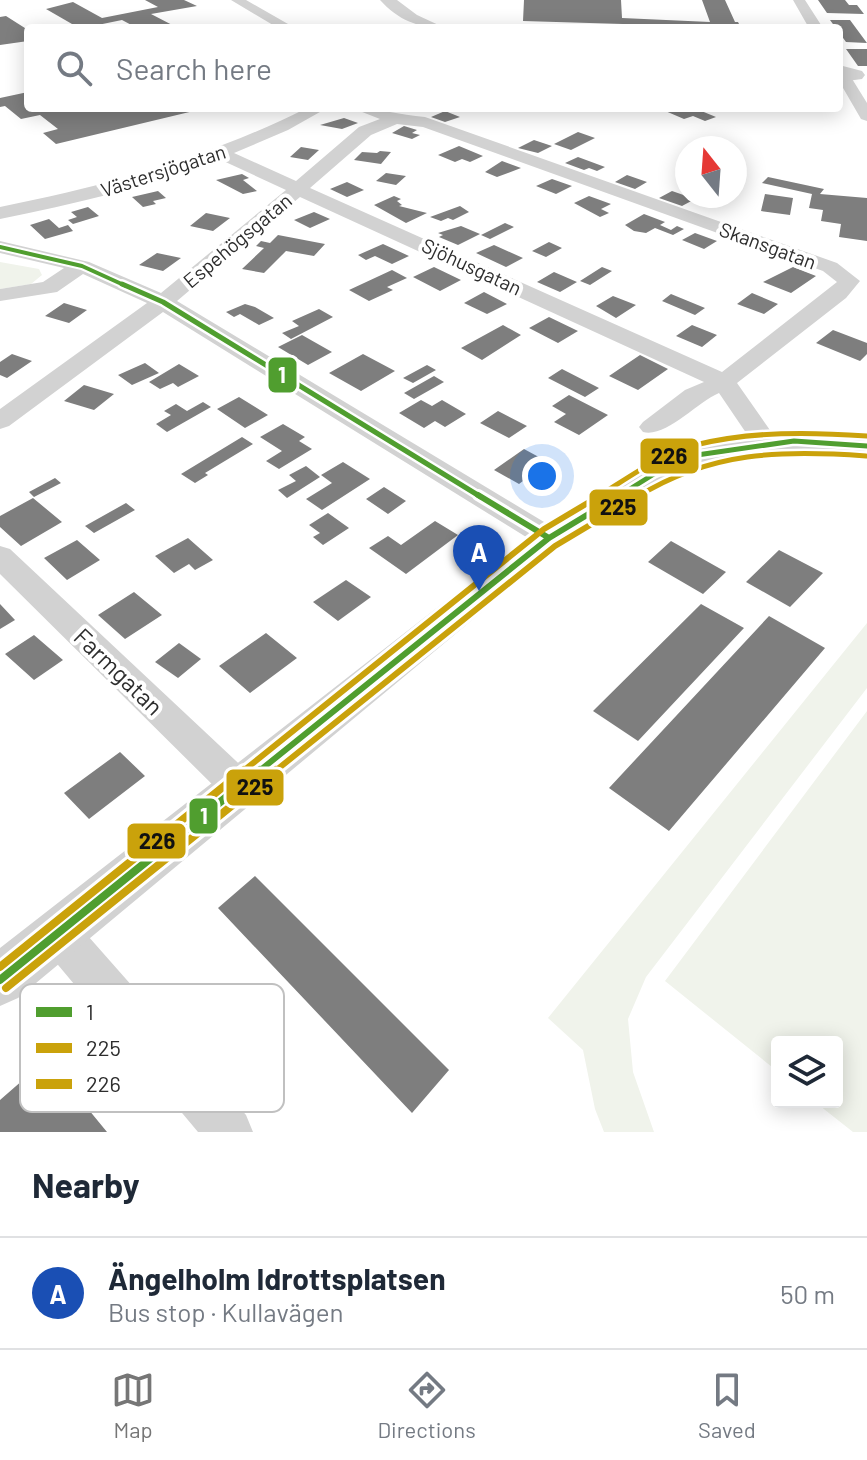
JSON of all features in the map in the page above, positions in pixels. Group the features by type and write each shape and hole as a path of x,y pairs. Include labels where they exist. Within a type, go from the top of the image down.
{"street":[{"path":"237,0 281,24"},
{"path":"387,0 411,18 427,24"},
{"path":"799,0 814,24"},
{"path":"846,73 867,116"},
{"name":"Västersjögatan","path":"0,213 82,196 219,153 311,112"},
{"path":"373,112 395,119"},
{"name":"Espehögsgatan","path":"0,421 163,302 365,131 395,119"},
{"name":"Skansgatan","path":"395,119 421,121 440,127 830,267 849,281 724,382 694,395 652,427"},
{"name":"Sjöhusgatan","path":"219,153 300,187 724,382"},
{"path":"0,247 82,266 163,302 549,538"},
{"path":"0,295 49,287 82,266"},
{"path":"724,382 766,443"},
{"path":"0,980 549,538 654,474 697,455 766,443 823,442 867,446"},
{"name":"Farmgatan","path":"0,556 238,786"},
{"path":"58,933 102,984"},
{"path":"212,1112 229,1132"}],"shaded area":[{"path":"0,262 39,269 42,275 31,284 0,289"},
{"path":"867,623 867,688 646,977 628,1019 633,1072 654,1132 604,1132 595,1109 583,1050 548,1018"},
{"path":"867,711 867,1132 853,1132 823,1108 843,1108 843,1036 771,1036 771,1066 665,981"}],"building":[{"path":"145,0 184,0 197,6 151,14 170,24 130,24 122,20 102,24 72,24 46,9 73,2 102,18 158,7"},
{"path":"524,0 621,0 622,18 710,22 702,0 725,0 735,22 739,24 623,24 523,21"},
{"path":"818,0 845,0 849,5 857,5 864,14 827,13"},
{"path":"6,16 24,27 24,42 0,45 0,17"},
{"path":"830,20 850,20 867,43 846,42 843,24 833,24"},
{"path":"846,49 867,49 867,66 858,66"},
{"path":"24,93 24,112 189,112 56,144 43,133 58,129 40,115 21,119 5,106 0,107 0,98"},
{"path":"448,112 460,117 445,122 431,117"},
{"path":"668,112 704,112 716,117 705,121 693,116 684,119"},
{"path":"344,118 358,123 342,129 320,125"},
{"path":"404,126 417,130 412,133 420,135 412,139 392,133"},
{"path":"578,132 595,138 571,150 554,144"},
{"path":"534,140 552,146 538,153 518,148"},
{"path":"459,146 483,156 470,162 462,159 455,162 438,155"},
{"path":"301,147 319,150 308,160 290,157"},
{"path":"362,152 391,152 381,164 354,160"},
{"path":"578,157 605,167 597,171 584,170 565,163"},
{"path":"502,161 521,168 497,177 485,172"},
{"path":"386,173 406,176 396,185 376,181"},
{"path":"242,174 249,178 243,180 257,191 243,194 216,180"},
{"path":"627,175 647,182 635,189 615,182"},
{"path":"768,177 824,189 820,194 867,198 867,241 839,237 841,224 821,221 823,210 809,208 812,194 762,183"},
{"path":"552,179 572,186 556,194 536,186"},
{"path":"347,182 364,190 347,197 330,189"},
{"path":"158,191 166,198 143,207 132,197"},
{"path":"672,191 675,192 675,204 659,198"},
{"path":"765,194 793,198 790,215 761,211"},
{"path":"394,196 401,199 397,201 402,205 399,206 427,213 406,223 374,205"},
{"path":"589,196 611,204 601,209 609,213 600,217 574,203"},
{"path":"460,206 469,212 453,220 448,218 441,221 430,217"},
{"path":"88,207 99,216 73,224 68,220 77,217 71,212"},
{"path":"314,212 330,219 310,228 294,220"},
{"path":"206,213 230,218 213,231 190,226"},
{"path":"644,214 665,222 660,225 671,230 677,226 684,229 673,235 655,228 646,233 634,231 625,225"},
{"path":"49,219 59,228 68,225 73,231 45,239 30,225"},
{"path":"505,223 514,227 490,239 481,235"},
{"path":"461,226 480,234 458,245 439,237 443,235 438,233"},
{"path":"695,233 717,241 704,249 682,240"},
{"path":"278,235 325,244 314,256 286,251 264,273 242,269 264,248 256,246 261,241 270,243"},
{"path":"549,242 562,248 546,257 532,251"},
{"path":"383,244 409,256 392,264 375,256 366,260 358,255"},
{"path":"494,245 523,258 506,267 476,253"},
{"path":"157,253 181,258 163,271 139,265"},
{"path":"434,267 461,280 440,291 413,277"},
{"path":"602,267 612,271 590,285 580,281"},
{"path":"793,267 816,276 791,293 763,282"},
{"path":"392,270 407,278 387,287 393,290 369,301 349,290"},
{"path":"554,272 577,282 560,292 537,282"},
{"path":"484,292 507,304 487,314 464,303"},
{"path":"752,293 778,304 764,314 737,304"},
{"path":"671,294 705,308 695,315 662,301"},
{"path":"613,296 636,305 616,318 596,306"},
{"path":"64,303 87,310 69,323 45,316"},
{"path":"245,304 274,318 259,325 240,314 234,317 226,312"},
{"path":"319,309 333,317 291,339 282,333 299,326 292,321"},
{"path":"549,317 578,331 558,343 529,328"},
{"path":"503,325 521,335 482,360 461,348"},
{"path":"692,325 717,335 702,347 676,336"},
{"path":"833,330 867,343 867,354 860,361 816,343"},
{"path":"302,335 332,352 308,365 278,347"},
{"path":"12,354 32,361 7,378 0,375 0,362"},
{"path":"363,354 395,371 361,391 329,373"},
{"path":"640,355 668,369 638,390 609,376"},
{"path":"145,363 159,373 132,385 118,375"},
{"path":"179,364 199,376 178,387 173,383 160,389 149,382"},
{"path":"427,365 436,370 413,383 403,378"},
{"path":"562,369 599,388 585,397 548,378"},
{"path":"434,376 444,382 414,399 404,393"},
{"path":"84,385 114,394 94,410 64,401"},
{"path":"569,395 608,415 579,435 554,422 566,414 552,406"},
{"path":"239,397 268,415 245,428 217,409"},
{"path":"421,400 432,406 442,400 466,414 445,427 435,421 424,428 399,413"},
{"path":"203,402 211,407 167,432 156,424 171,415 164,411 176,404 187,411"},
{"path":"498,411 527,426 509,438 480,423"},
{"path":"283,424 305,437 299,441 312,449 279,469 266,461 282,451 260,437"},
{"path":"242,437 253,444 205,473 208,475 195,483 181,474"},
{"path":"524,449 548,462 519,484 494,470"},
{"path":"343,462 370,479 322,510 306,499 332,483 321,475"},
{"path":"306,466 320,477 287,498 278,490 296,481 289,475"},
{"path":"55,478 61,483 34,497 29,492"},
{"path":"384,487 406,501 388,514 366,499"},
{"path":"33,498 62,522 21,546 0,527 0,516"},
{"path":"126,503 135,510 94,533 85,526"},
{"path":"328,513 349,528 323,545 313,537 320,533 309,525"},
{"path":"435,521 458,535 406,574 369,548 388,536 401,545"},
{"path":"188,538 213,560 195,570 189,564 174,573 155,556"},
{"path":"77,540 100,560 67,580 44,558"},
{"path":"671,541 726,572 703,594 648,562"},
{"path":"779,550 823,573 790,607 746,582"},
{"path":"346,580 371,597 338,621 313,602"},
{"path":"134,592 162,615 125,639 98,615"},
{"path":"0,604 15,620 0,629"},
{"path":"701,604 744,628 638,741 593,711"},
{"path":"769,616 825,648 669,831 609,788"},
{"path":"266,633 297,658 250,693 219,666"},
{"path":"34,635 63,660 34,680 5,654"},
{"path":"179,643 201,659 178,678 155,662"},
{"path":"120,752 145,776 89,819 64,793"},
{"path":"255,876 449,1070 412,1113 218,908"},
{"path":"20,1083 20,1112 91,1112 107,1132 0,1132 0,1100"}],"transit line":[{"name":"1","path":"0,247 82,266 163,302 549,538"},
{"name":"226","path":"0,967 544,529 649,465 694,445 794,431 867,436"},
{"name":"1","path":"0,980 549,538 654,474 697,455 794,441 867,446"},
{"name":"225","path":"6,988 555,546 659,483 700,465 794,451 866,456"}],"place":[{"name":"Ängelholm Idrottsplatsen","path":"479,591"}]}
